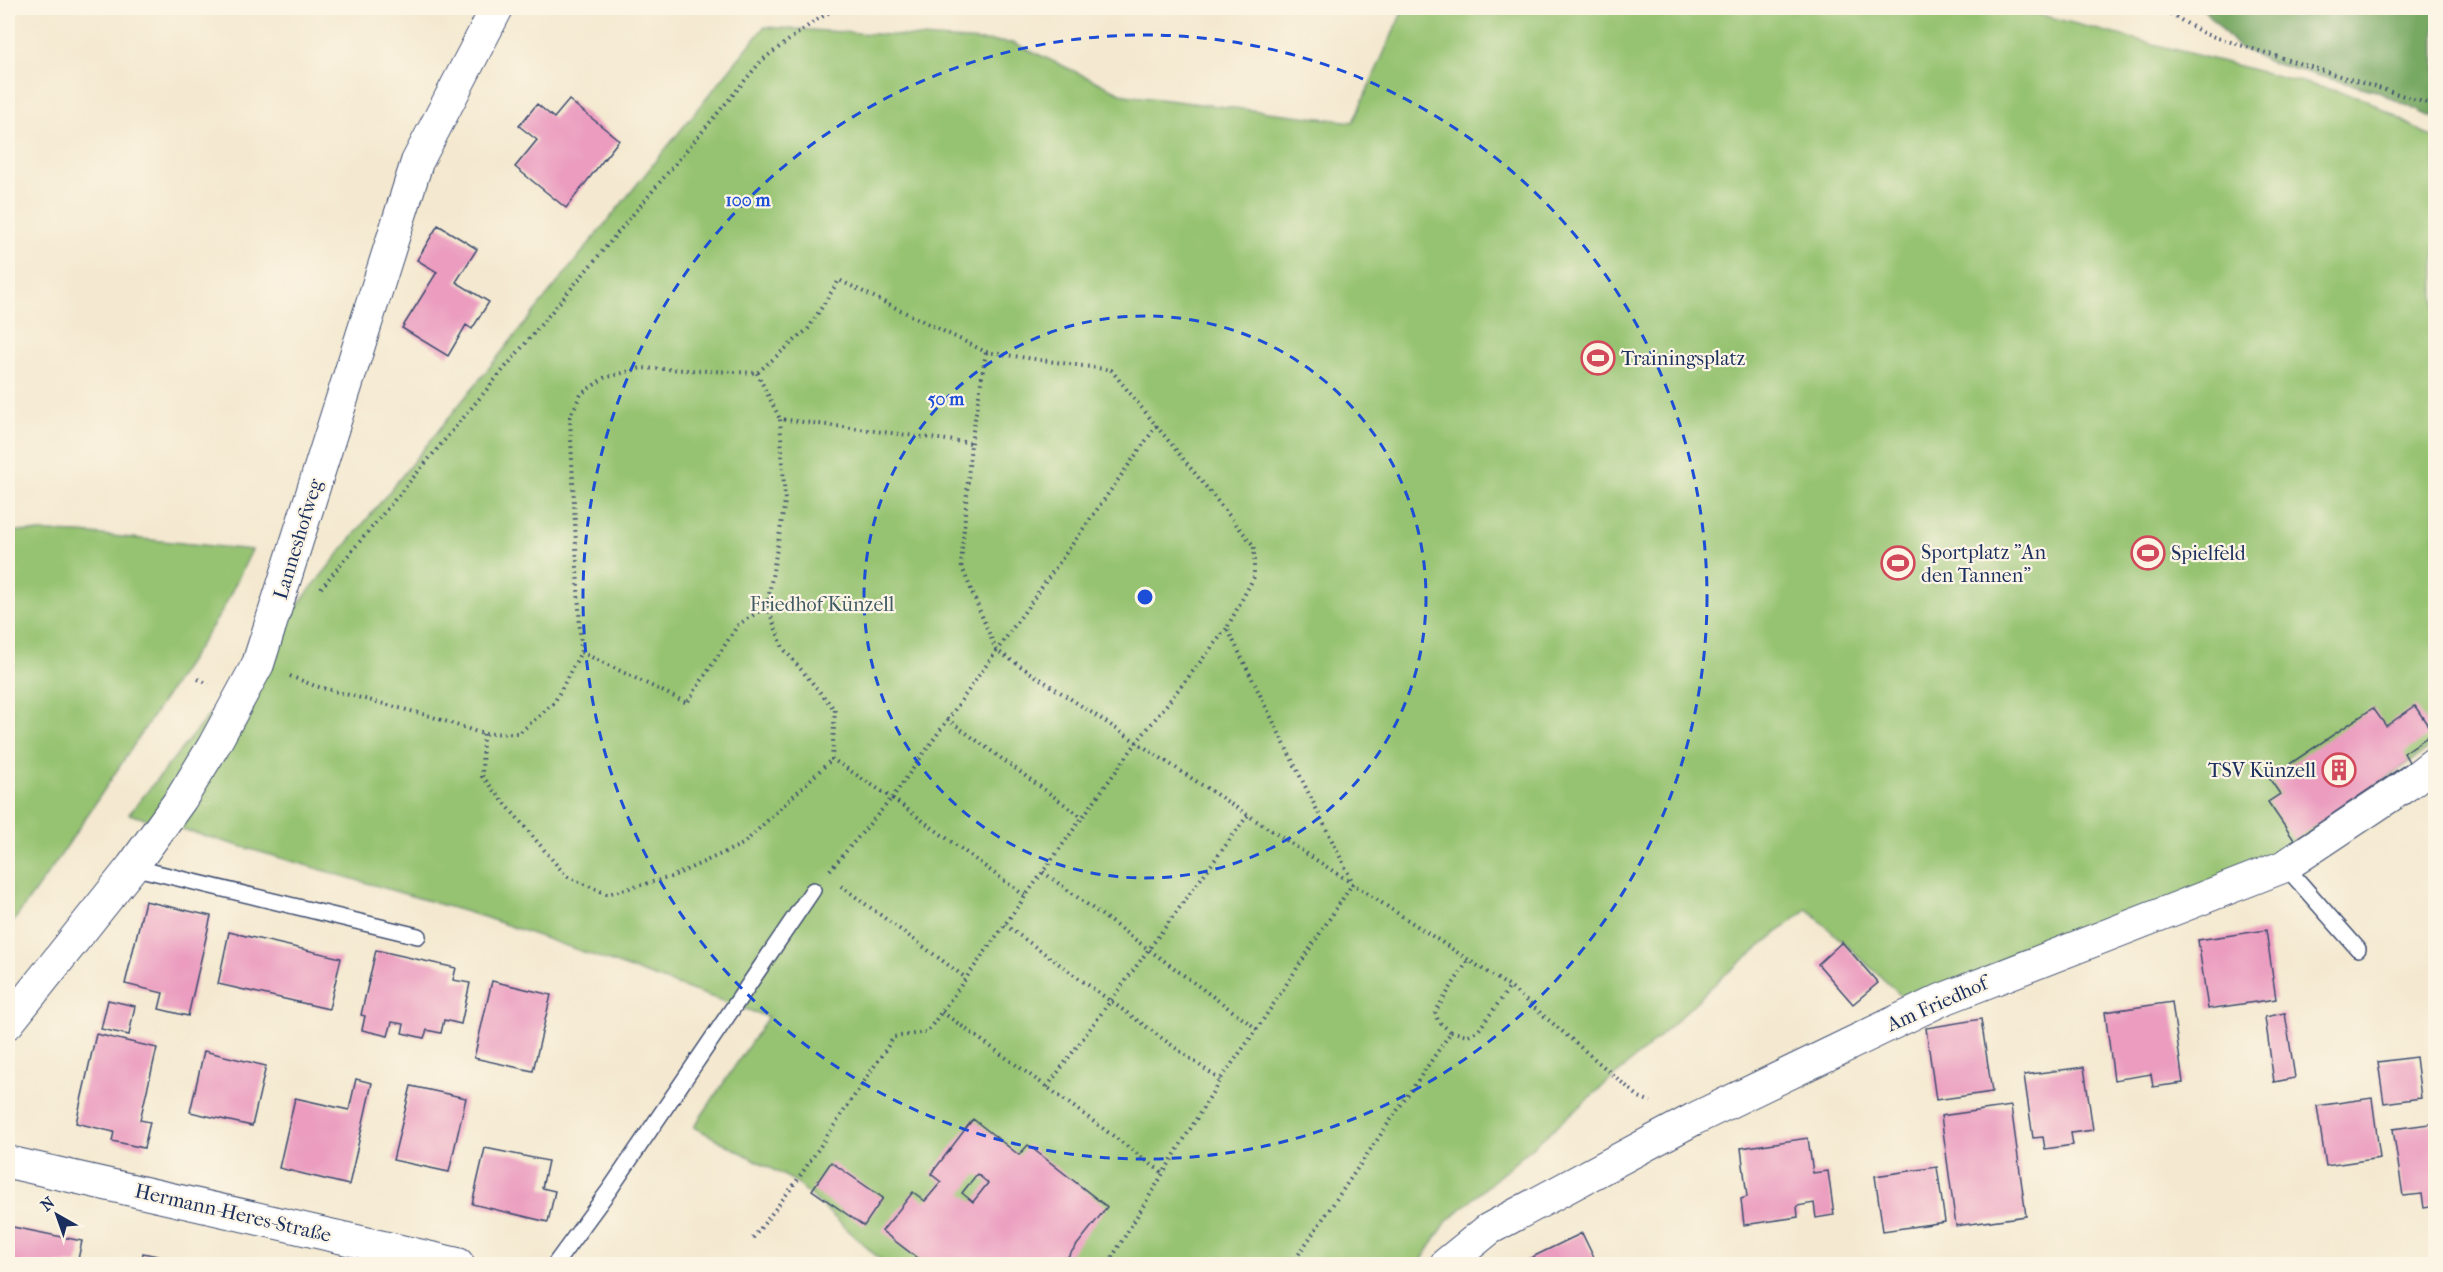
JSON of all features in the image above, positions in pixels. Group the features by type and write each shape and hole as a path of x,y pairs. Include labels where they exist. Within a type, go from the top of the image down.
{"street":[{"name":"Lanneshofweg","path":"8,1023 132,867 181,799 258,664 417,162 497,8"},
{"name":"Am Friedhof","path":"1446,1264 1489,1228 1694,1119 1941,1000 2285,866 2405,786 2436,762"},
{"name":"Hermann-Heres-Straße","path":"8,1162 451,1264"}],"lane":[{"path":"2285,866 2358,949"},
{"path":"132,867 418,936"},
{"path":"555,1264 609,1189 813,890"}],"path":[{"path":"276,612 319,590 762,60 812,22 836,8"},
{"path":"2160,8 2205,34 2436,106"},
{"path":"258,664 315,686 430,716 483,734 519,732 554,703 581,652 570,417 581,394 604,378 641,368 757,373 808,328 839,280 986,351 1112,370 1254,546 1254,577 1227,628 1137,742 927,1032 894,1037 796,1182 753,1238"},
{"path":"986,351 970,442 961,565 996,650 1510,987 1638,1097 1694,1119"},
{"path":"483,734 482,776 566,876 607,894 671,877 743,844 832,759 835,710 783,648 767,606 784,502 780,419 757,373"},
{"path":"780,419 970,442"},
{"path":"813,890 892,798 1157,425"},
{"path":"581,652 687,703 738,625 767,606"},
{"path":"1227,628 1353,883"},
{"path":"947,719 1082,817"},
{"path":"832,759 892,798 1025,896"},
{"path":"1047,1086 1248,815"},
{"path":"1043,872 1257,1029"},
{"path":"825,875 966,978"},
{"path":"1108,1264 1220,1080 1257,1029 1353,883"},
{"path":"1005,925 1220,1080"},
{"path":"1468,958 1436,1012 1438,1021 1451,1032 1468,1035 1478,1031 1510,987"},
{"path":"942,1012 1047,1086 1163,1173"},
{"path":"1292,1264 1451,1032"}],"green space":[{"name":"Friedhof Künzell","path":"1404,8 2014,8 2363,98 2435,139 2435,743 2282,857 1908,1002 1807,909 1721,978 1647,1048 1447,1221 1419,1264 885,1264 796,1182 694,1127 768,1017 484,917 129,814 764,27 1014,43 1125,95 1353,122"},
{"path":"2203,8 2435,8 2435,116 2429,116 2376,91 2272,63 2238,47"},
{"path":"8,531 81,533 252,550 221,613 63,852 8,929"}],"building":[{"path":"569,100 619,140 566,208 515,167 537,140 519,126 537,104 554,118"},
{"path":"438,225 477,249 456,282 489,302 472,329 466,325 448,356 402,328 437,272 417,260"},
{"name":"TSV Künzell","path":"2415,706 2433,733 2404,753 2409,762 2294,840 2268,802 2280,794 2269,778 2373,708 2386,726"},
{"path":"145,901 211,916 188,1016 159,1009 163,993 125,984"},
{"path":"2266,930 2276,999 2208,1009 2198,940"},
{"path":"229,932 341,958 329,1009 218,984"},
{"path":"1842,942 1878,983 1853,1004 1818,964"},
{"path":"376,950 456,968 453,980 470,983 461,1024 444,1020 441,1033 427,1030 424,1038 402,1033 404,1024 392,1022 388,1036 362,1030 365,1016 361,1015"},
{"path":"492,981 551,995 533,1071 474,1058"},
{"path":"108,1000 135,1006 129,1035 101,1029"},
{"path":"2172,1002 2183,1083 2153,1087 2151,1074 2114,1080 2105,1012"},
{"path":"2285,1013 2295,1078 2274,1082 2265,1017"},
{"path":"1981,1019 1992,1092 1936,1100 1926,1028"},
{"path":"96,1034 157,1048 140,1120 150,1122 144,1148 112,1141 114,1132 76,1123"},
{"path":"204,1051 266,1066 252,1126 190,1112"},
{"path":"2416,1057 2421,1098 2384,1103 2378,1062"},
{"path":"2084,1067 2093,1130 2071,1133 2073,1145 2045,1149 2043,1137 2033,1138 2024,1075"},
{"path":"356,1079 372,1083 349,1185 279,1168 295,1098 349,1110"},
{"path":"411,1086 466,1098 449,1172 393,1160"},
{"path":"2372,1098 2380,1158 2326,1166 2317,1106"},
{"path":"2011,1106 2026,1216 1956,1226 1941,1116"},
{"path":"973,1119 1019,1155 1028,1145 1107,1207 1062,1264 925,1264 882,1231 913,1192 925,1201 941,1182 931,1174","holes":["977,1174 988,1183 973,1202 962,1193"]},
{"path":"2436,1123 2436,1206 2424,1208 2422,1194 2403,1196 2393,1129"},
{"path":"1808,1138 1813,1173 1828,1171 1834,1215 1816,1218 1814,1203 1797,1206 1798,1217 1744,1225 1741,1199 1747,1197 1741,1148"},
{"path":"485,1148 548,1161 542,1188 555,1191 548,1222 472,1204"},
{"path":"831,1162 883,1198 864,1226 812,1190"},
{"path":"1937,1167 1945,1222 1883,1231 1875,1176"},
{"path":"8,1226 82,1241 77,1264 8,1264"},
{"path":"1582,1233 1597,1264 1518,1264"},
{"path":"143,1253 192,1263 192,1264 141,1264"}],"place":[{"name":"Trainingsplatz","path":"1598,358"},
{"name":"Spielfeld","path":"2148,553"},
{"name":"Sportplatz \"An den Tannen\"","path":"1898,563"},
{"name":"TSV Künzell","path":"2339,770"}]}
